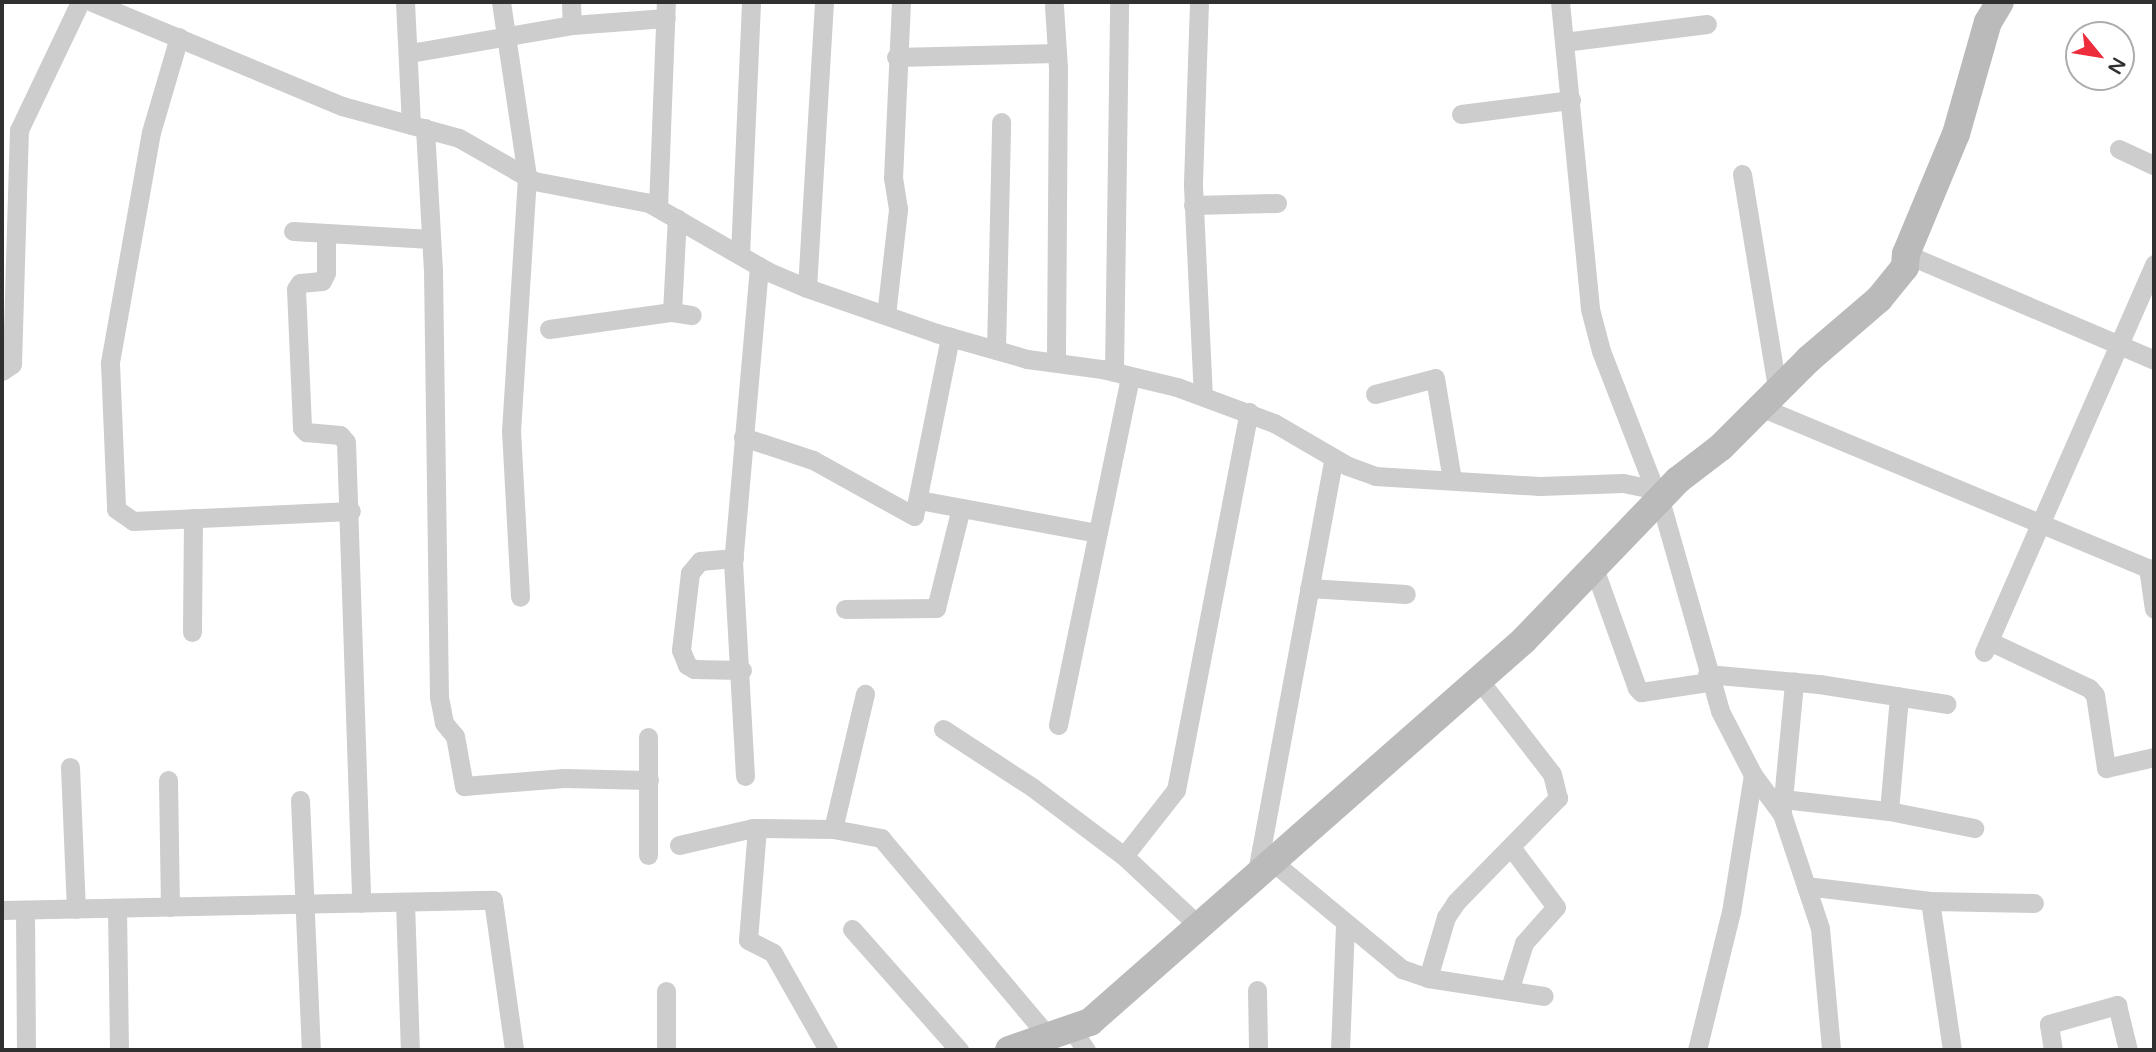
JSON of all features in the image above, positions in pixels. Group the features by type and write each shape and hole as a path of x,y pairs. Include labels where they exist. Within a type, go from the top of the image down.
{"main road":[{"path":"1009,1050 1068,1038 1090,1022 1479,680 1594,568 1661,494 1770,401 1809,359 1880,299 1905,267 1906,254 1956,134 1988,22 2000,2"}],"street":[{"path":"2,371 12,365 10,151 80,2"},
{"path":"92,2 114,6 179,37 342,106 459,138 527,177 555,187 635,198 677,218 760,266 807,288 950,337 1056,362 1122,374 1203,396 1249,412 1375,477 1540,486 1623,483 1661,494"},
{"path":"405,2 431,239 439,697 444,723 455,736 464,786 564,778 649,780"},
{"path":"500,2 527,177 511,430 520,597"},
{"path":"571,2 572,25"},
{"path":"740,255 751,2"},
{"path":"807,288 824,2"},
{"path":"886,315 898,209 893,178 896,57 901,2"},
{"path":"1058,725 1097,533 1122,374 1119,2"},
{"path":"1199,2 1193,205 1203,396"},
{"path":"1560,2 1590,309 1601,351 1661,494 1708,678 1753,775 1783,807 1889,811 1974,828"},
{"path":"1054,6 1057,53 1056,362"},
{"path":"410,53 666,10 658,208"},
{"path":"1564,42 1707,24"},
{"path":"179,37 151,132 110,363 116,509 133,521 351,511"},
{"path":"896,57 1057,53"},
{"path":"1461,114 1571,100"},
{"path":"996,349 1001,122"},
{"path":"2119,149 2154,165"},
{"path":"1742,174 1770,401 2042,523 2151,561 2154,609"},
{"path":"1193,205 1277,203"},
{"path":"672,313 677,218"},
{"path":"293,231 431,239"},
{"path":"326,234 326,273 322,281 300,283 296,289 302,428 306,432 340,435 346,442 351,511 361,903"},
{"path":"1906,254 2154,360"},
{"path":"2154,264 2116,342 2042,523 1987,647 2089,688 2095,695 2106,768 2154,757"},
{"path":"745,776 742,670 734,558 760,266"},
{"path":"550,329 672,313 692,315"},
{"path":"743,437 813,460 909,517 917,512 950,337"},
{"path":"1375,394 1435,378 1452,480"},
{"path":"1124,856 1176,790 1249,412"},
{"path":"1334,458 1309,588 1264,869 1402,968 1428,978 1510,988 1544,996"},
{"path":"919,500 1097,533"},
{"path":"845,609 936,608 961,508"},
{"path":"192,632 193,518"},
{"path":"734,558 700,561 690,572 681,650 687,665 694,669 742,670"},
{"path":"1594,568 1637,688 1641,692 1708,678 1794,682 1946,704"},
{"path":"1309,588 1406,594"},
{"path":"1428,978 1446,916 1558,798 1559,791 1552,774 1479,680"},
{"path":"1794,682 1783,807 1819,928 1831,1050"},
{"path":"832,829 865,694"},
{"path":"1889,811 1899,696"},
{"path":"943,729 1032,787 1124,856 1200,927"},
{"path":"648,737 648,855"},
{"path":"70,767 76,909"},
{"path":"1697,1050 1731,912 1753,775"},
{"path":"168,780 170,907"},
{"path":"300,800 311,1050"},
{"path":"757,828 748,940 773,953 828,1050"},
{"path":"679,845 757,828 832,829 881,838 1068,1038"},
{"path":"1510,988 1524,943 1556,906 1511,847"},
{"path":"1806,886 1930,901 2034,903"},
{"path":"2,910 493,900 514,1050"},
{"path":"1930,901 1952,1050"},
{"path":"405,902 410,1050"},
{"path":"117,908 119,1050"},
{"path":"25,910 26,1050"},
{"path":"1340,1050 1345,926"},
{"path":"852,929 959,1050"},
{"path":"1257,990 1258,1050"},
{"path":"666,991 666,1050"},
{"path":"2053,1050 2049,1024 2117,1005 2128,1050"}]}
